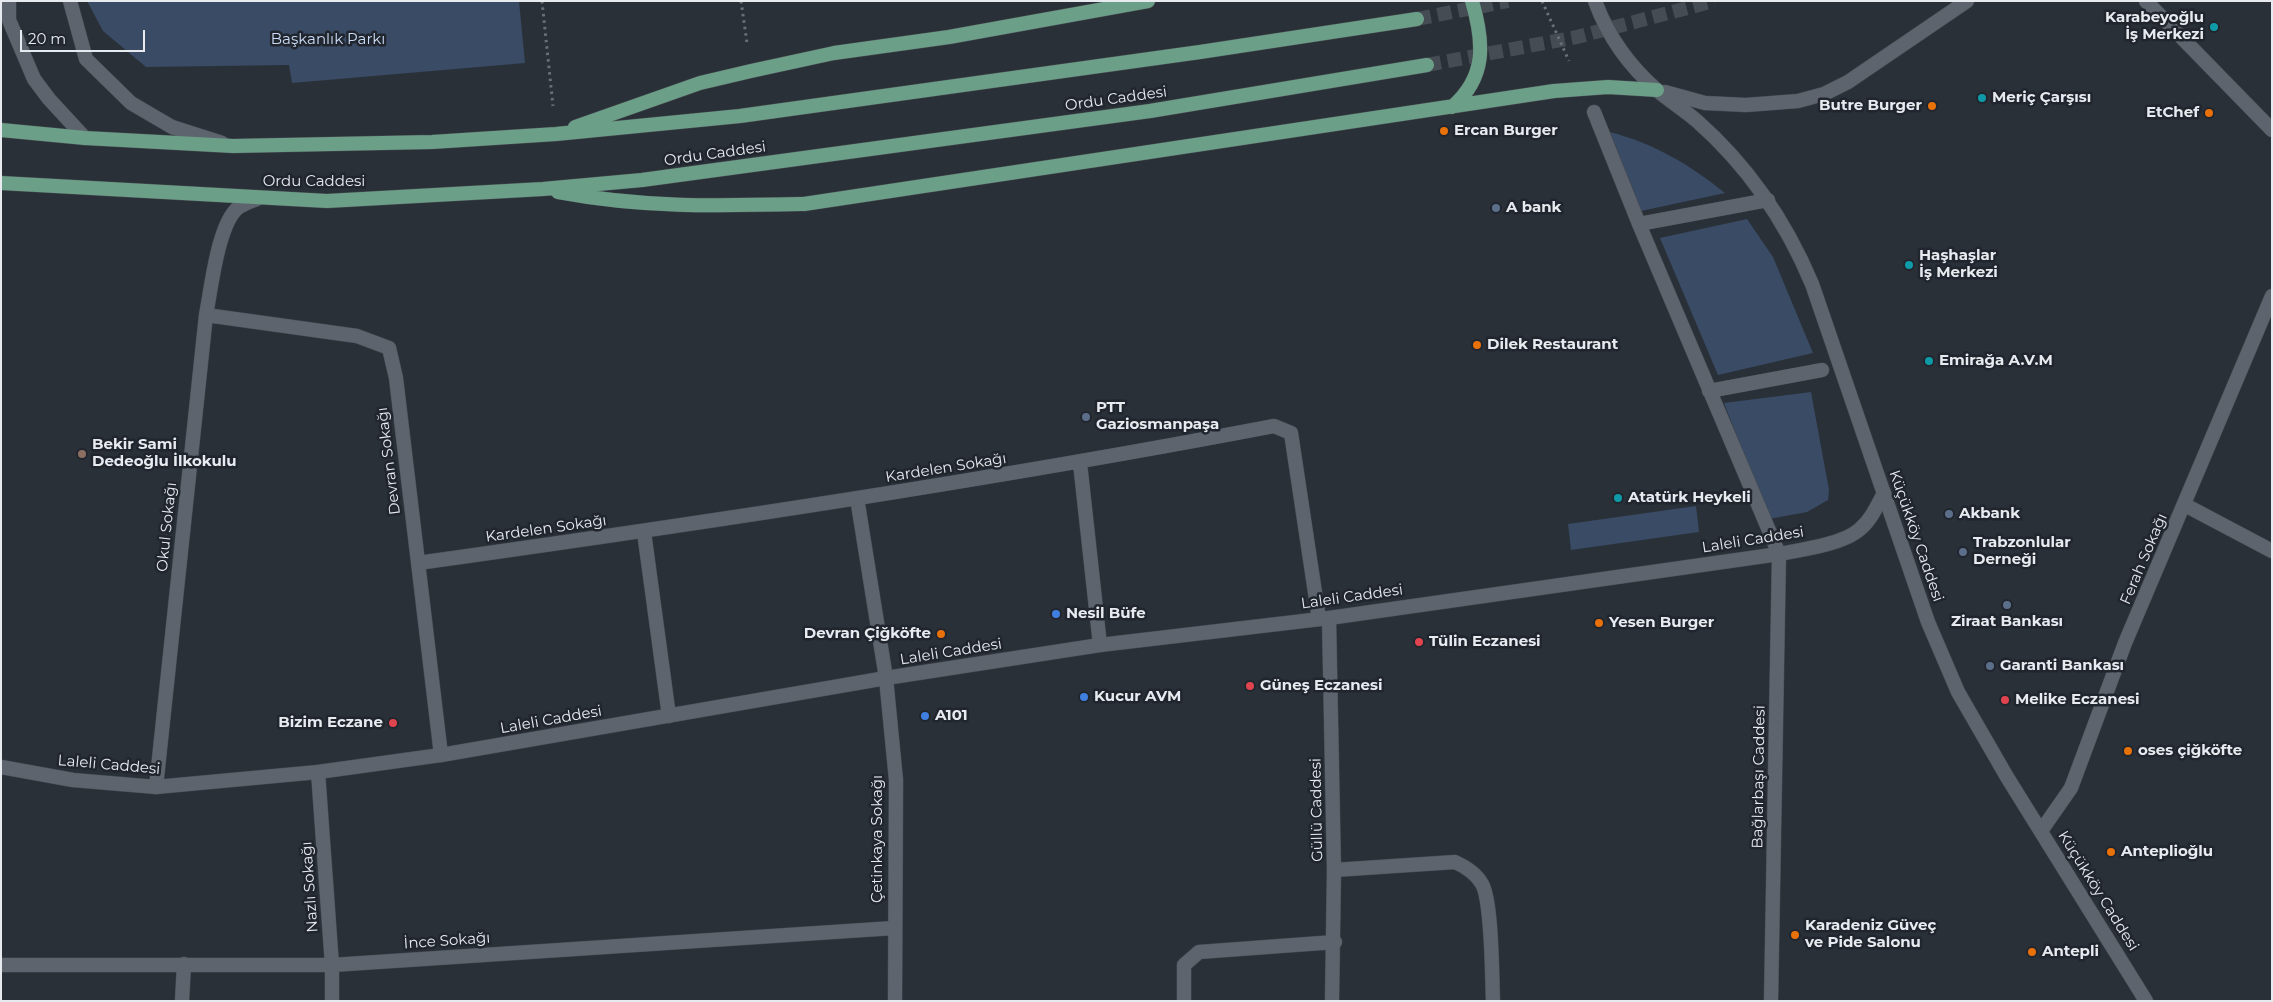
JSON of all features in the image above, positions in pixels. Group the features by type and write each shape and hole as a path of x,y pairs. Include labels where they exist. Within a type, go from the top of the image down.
{"main road":[{"path":"556,134 700,84 751,71 834,53 949,37 1148,1"},
{"path":"1452,107 1463,97 1480,65 1481,46 1472,1"},
{"path":"1,130 85,138 233,146 432,142 556,134 740,116 1152,59 1417,19"},
{"name":"Ordu Caddesi","path":"1,183 257,199 327,201 543,189 642,180 1150,111 1427,65"},
{"path":"543,189 606,201 685,206 804,204 1581,88 1657,90"}],"street":[{"path":"9,1 9,20 34,79 49,99 85,138"},
{"path":"70,1 86,60 131,104 172,127 233,146"},
{"name":"Küçükköy Caddesi","path":"1595,1 1606,28 1631,65 1657,90 1697,121 1768,200 1792,238 1812,284 1928,622 1958,692 2146,1001"},
{"path":"1657,90 1705,103 1746,105 1798,101 1824,94 1848,82 1967,1"},
{"path":"2146,1 2272,130"},
{"path":"1594,112 1639,224 1779,554"},
{"name":"Okul Sokağı","path":"156,787 206,315 216,259 226,225 238,208 257,199"},
{"path":"1639,224 1768,200"},
{"name":"Ferah Sokağı","path":"2041,831 2072,788 2125,643 2272,296"},
{"name":"Devran Sokağı","path":"206,315 356,336 389,348 396,378 441,755"},
{"path":"1709,391 1822,370"},
{"name":"Kardelen Sokağı","path":"418,562 644,532 1080,463 1274,426 1291,433 1324,618"},
{"path":"1080,463 1100,645"},
{"name":"Laleli Caddesi","path":"1,767 73,780 156,787 318,772 441,755 886,678 1100,645 1324,618 1779,554 1829,544 1860,530 1873,514 1884,493"},
{"name":"Çetinkaya Sokağı","path":"857,498 886,678 896,780 895,1001"},
{"path":"2184,505 2272,551"},
{"path":"644,532 668,716"},
{"name":"Bağlarbaşı Caddesi","path":"1771,1001 1779,554"},
{"name":"Güllü Caddesi","path":"1324,618 1334,870 1332,1001"},
{"name":"Nazlı Sokağı","path":"318,772 332,965 332,1001"},
{"path":"1334,870 1455,862 1469,869 1483,885 1489,917 1493,1001"},
{"name":"İnce Sokağı","path":"1,965 332,965 894,928"},
{"path":"1184,1001 1184,965 1199,952 1334,942"},
{"path":"182,1001 184,964"}],"path":[{"path":"542,1 556,134"},
{"path":"741,1 751,71"},
{"path":"1542,1 1570,65"}],"green space":[{"name":"Başkanlık Parkı","path":"87,1 519,1 525,63 292,83 289,65 146,67 103,31"},
{"path":"1610,132 1671,156 1725,193 1641,211"},
{"path":"1747,219 1773,257 1813,353 1718,375 1660,238"},
{"path":"1811,392 1829,490 1828,500 1807,512 1769,519 1724,403"},
{"path":"1696,506 1699,532 1571,550 1568,524"}],"tunnel":[{"path":"1417,19 1508,1"},
{"path":"1427,65 1577,37 1714,1"}],"place":[{"name":"Karabeyoğlu İş Merkezi","path":"2214,27"},
{"name":"Meriç Çarşısı","path":"1982,98"},
{"name":"Butre Burger","path":"1932,106"},
{"name":"EtChef","path":"2209,113"},
{"name":"Ercan Burger","path":"1444,131"},
{"name":"A bank","path":"1496,208"},
{"name":"Haşhaşlar İş Merkezi","path":"1909,265"},
{"name":"Dilek Restaurant","path":"1477,345"},
{"name":"Emirağa A.V.M","path":"1929,361"},
{"name":"PTT Gaziosmanpaşa","path":"1086,417"},
{"name":"Bekir Sami Dedeoğlu İlkokulu","path":"82,454"},
{"name":"Atatürk Heykeli","path":"1618,498"},
{"name":"Akbank","path":"1949,514"},
{"name":"Trabzonlular Derneği","path":"1963,552"},
{"name":"Ziraat Bankası","path":"2007,605"},
{"name":"Nesil Büfe","path":"1056,614"},
{"name":"Yesen Burger","path":"1599,623"},
{"name":"Devran Çiğköfte","path":"941,634"},
{"name":"Tülin Eczanesi","path":"1419,642"},
{"name":"Garanti Bankası","path":"1990,666"},
{"name":"Güneş Eczanesi","path":"1250,686"},
{"name":"Kucur AVM","path":"1084,697"},
{"name":"Melike Eczanesi","path":"2005,700"},
{"name":"A101","path":"925,716"},
{"name":"Bizim Eczane","path":"393,723"},
{"name":"oses çiğköfte","path":"2128,751"},
{"name":"Anteplioğlu","path":"2111,852"},
{"name":"Karadeniz Güveç ve Pide Salonu","path":"1795,935"},
{"name":"Antepli","path":"2032,952"}]}
